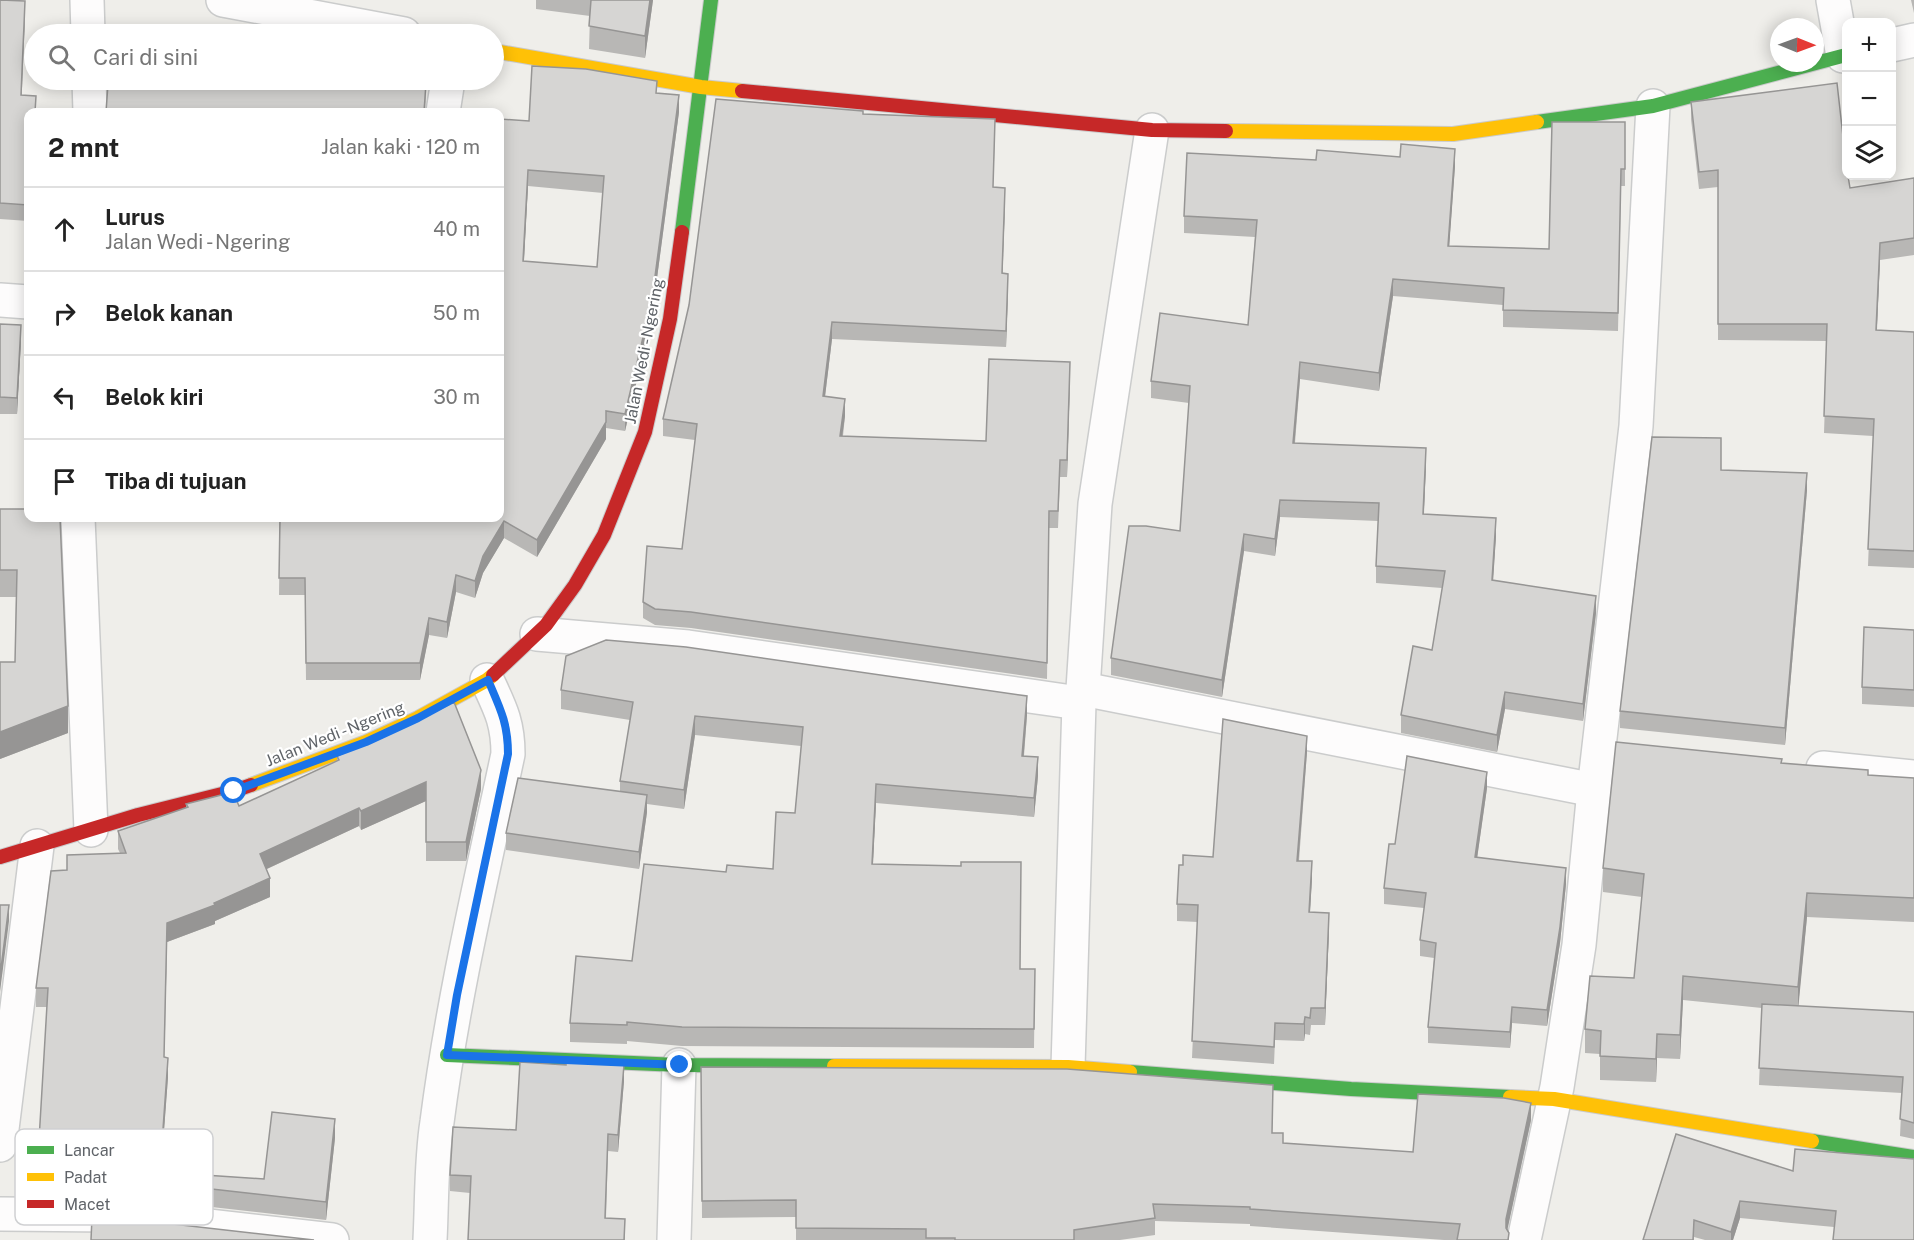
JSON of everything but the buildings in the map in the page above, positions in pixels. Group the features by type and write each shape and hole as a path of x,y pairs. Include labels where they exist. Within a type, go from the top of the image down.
{"street":[{"path":"87,0 87,24"},
{"path":"223,0 351,24"},
{"name":"Jalan Wedi - Ngering","path":"0,858 138,815 234,791 366,742 418,718 488,680 537,634 575,585 604,535 645,432 670,319 711,0"},
{"path":"1833,0 1842,42"},
{"path":"1896,44 1914,40"},
{"path":"504,53 701,87 1152,130 1454,134 1653,106 1842,57"},
{"path":"89,90 90,108"},
{"path":"444,108 446,90"},
{"path":"1524,1240 1554,1099 1579,945 1594,790 1612,746 1636,426 1653,106"},
{"path":"1068,1066 1081,696 1095,504 1152,130"},
{"path":"0,300 24,302"},
{"path":"78,522 92,830"},
{"path":"537,634 688,647 1081,696 1594,790"},
{"path":"430,1240 436,1124 447,1055 457,995 508,754 508,734 504,717 488,680"},
{"path":"1798,765 1914,777"},
{"path":"0,1145 37,846"},
{"path":"447,1055 680,1065 1068,1066 1351,1089 1554,1099 1914,1157"},
{"path":"674,1240 680,1065"},
{"path":"0,1214 15,1214"},
{"path":"200,1225 332,1240"}],"traffic: fast":[{"path":"682,232 711,0"},
{"path":"1537,122 1653,106 1842,56"},
{"path":"447,1055 679,1065 834,1066"},
{"path":"1130,1072 1351,1089 1510,1097"},
{"path":"1812,1141 1914,1157"}],"traffic: slow":[{"path":"504,53 701,87 742,91"},
{"path":"1226,131 1453,134 1537,122"},
{"path":"251,785 366,742 418,718 493,675"},
{"path":"834,1066 1068,1067 1130,1072"},
{"path":"1510,1097 1554,1099 1812,1141"}],"traffic: jam":[{"path":"742,91 1152,130 1226,131"},
{"path":"493,675 546,625 575,585 604,535 645,432 670,319 682,232"},
{"path":"0,857 138,815 251,785"}],"route":[{"path":"234,791 366,742 418,718 488,680 504,717 508,734 508,754 457,995 447,1055 680,1065"}]}
